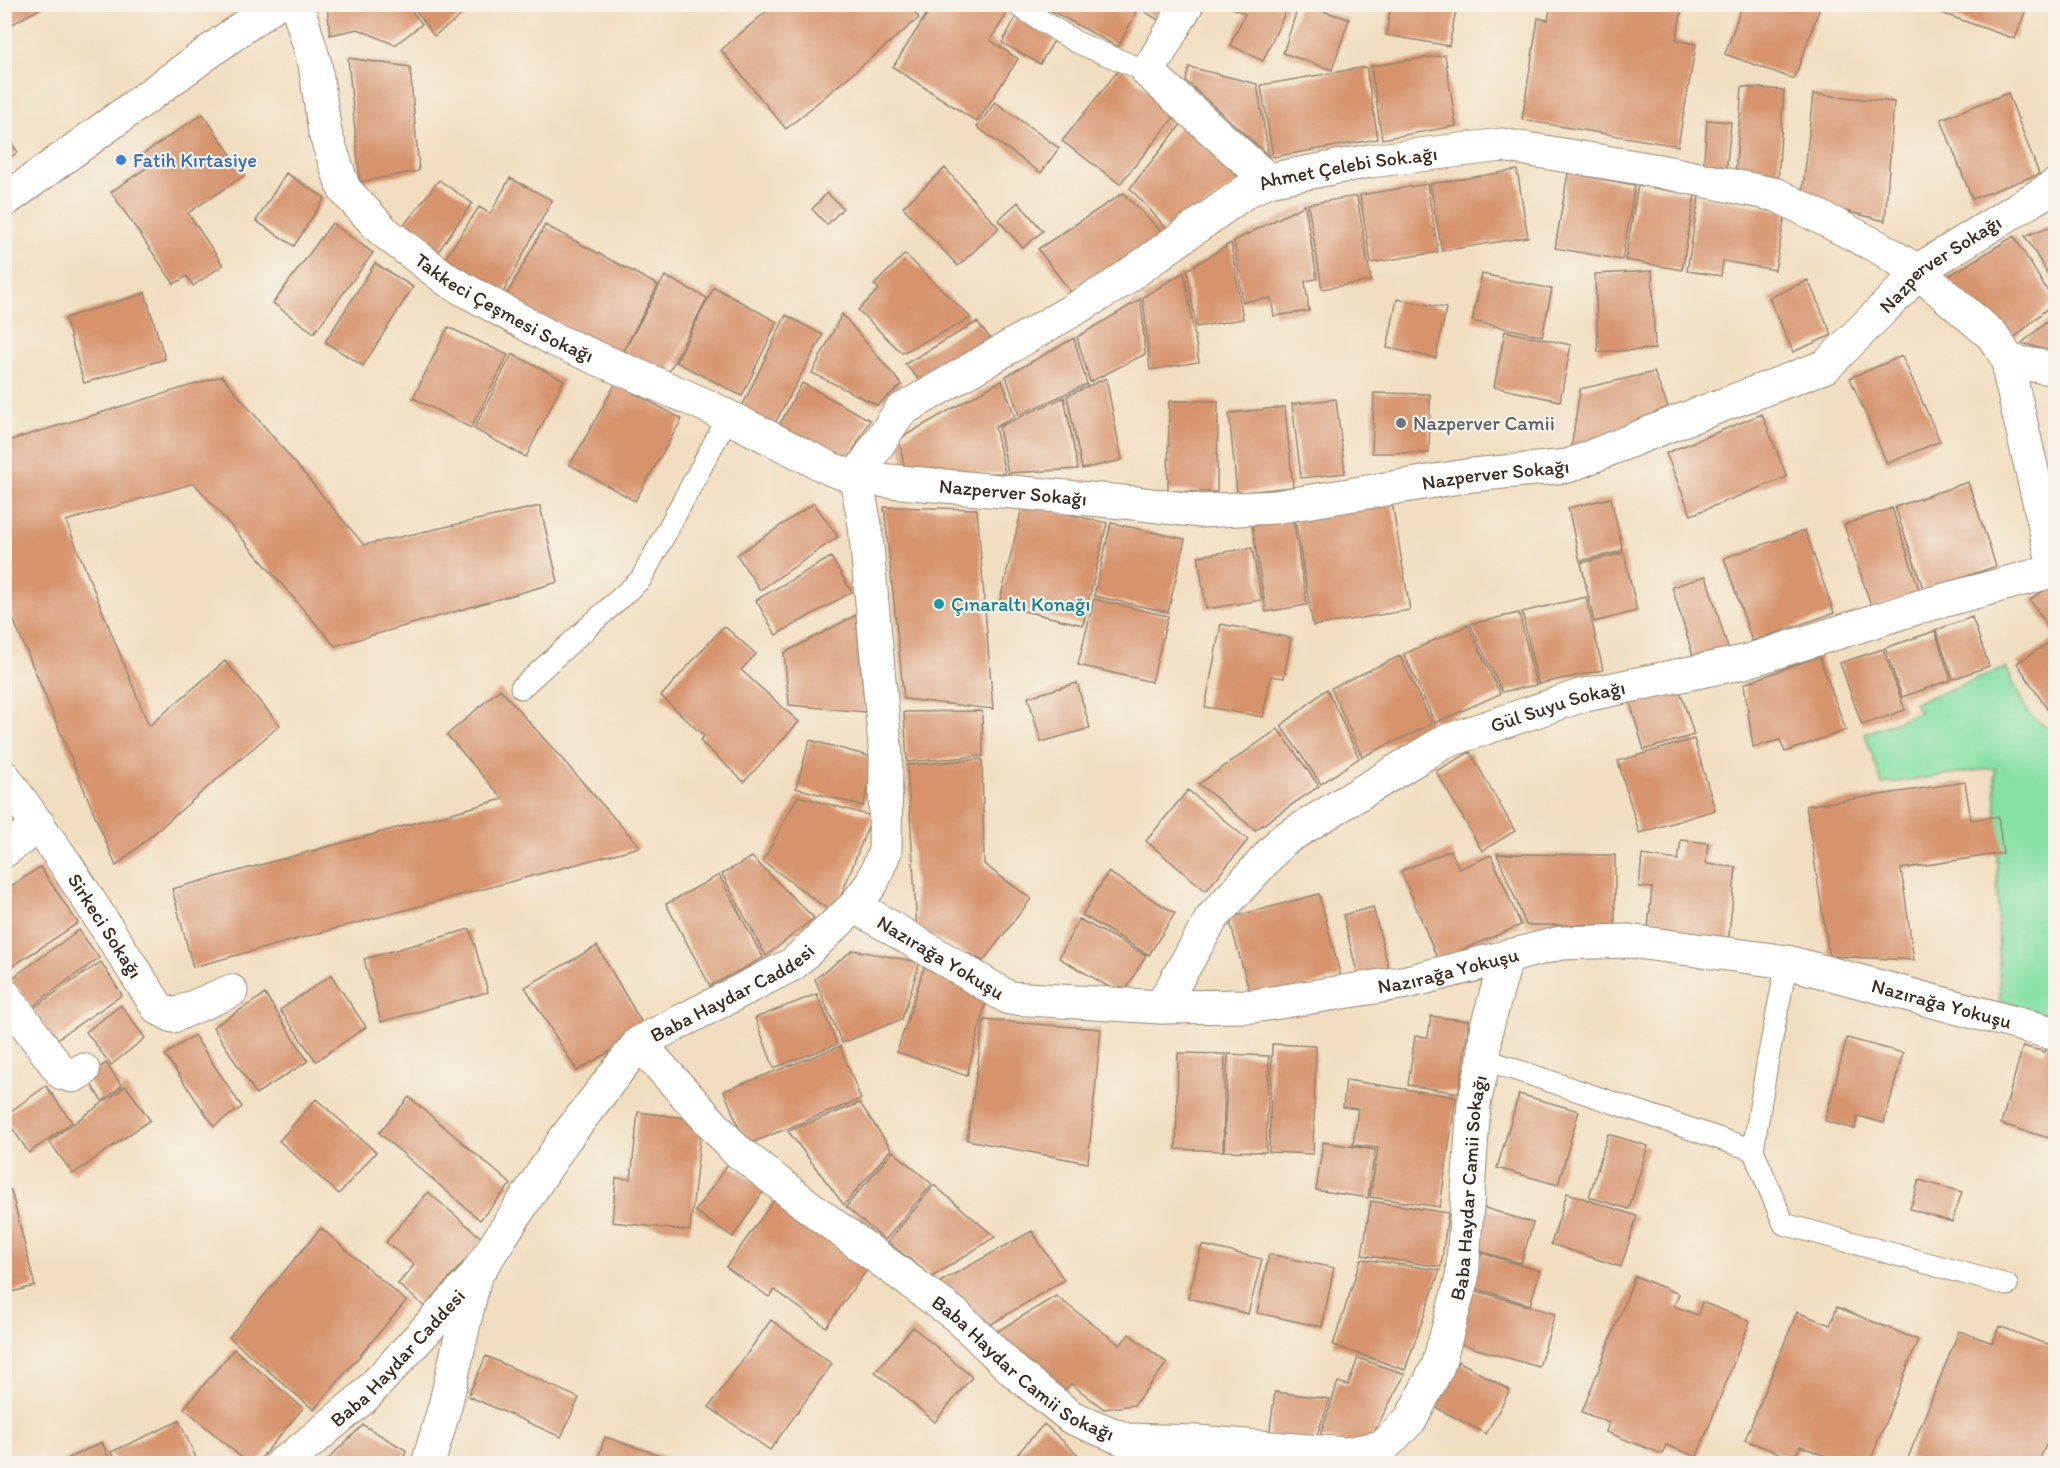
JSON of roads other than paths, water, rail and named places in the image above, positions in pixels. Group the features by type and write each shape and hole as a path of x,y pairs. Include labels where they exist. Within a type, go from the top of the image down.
{"street":[{"path":"4,201 275,4"},
{"name":"Takkeci Çeşmesi Sokağı","path":"297,4 315,64 325,133 344,189 383,231 449,281 555,340 705,405 831,469 856,478"},
{"path":"1187,4 1148,72 1268,180"},
{"name":"Ahmet Çelebi Sok.ağı","path":"856,478 900,411 1114,286 1245,192 1268,180 1370,161 1502,146 1659,171 1777,195 1880,248 1917,271 1993,336 2009,361"},
{"name":"Nazperver Sokağı","path":"856,478 1201,511 1275,507 1472,475 1568,466 1826,366 1902,290 1917,271 2055,185"},
{"path":"2055,369 2009,361 2010,376 2055,570"},
{"name":"Baba Haydar Caddesi","path":"281,1464 364,1397 474,1278 564,1140 639,1043 793,964 855,906 872,883 885,851 886,757 865,525 856,478"},
{"name":"Gül Suyu Sokağı","path":"1161,1007 1212,918 1283,840 1444,742 1581,696 1744,662 1919,607 2055,570"},
{"name":"Sirkeci Sokağı","path":"4,777 65,862 158,1008 172,1016 231,990"},
{"path":"4,852 39,825"},
{"name":"Nazırağa Yokuşu","path":"855,906 1009,998 1161,1007 1253,1006 1407,982 1561,943 1629,941 1787,962 2055,1034"},
{"name":"Baba Haydar Camii Sokağı","path":"639,1043 735,1149 957,1317 1015,1372 1071,1418 1126,1440 1197,1442 1346,1454 1383,1447 1411,1419 1438,1366 1462,1278 1474,1104 1484,1059 1486,1030 1507,956"},
{"path":"4,994 62,1073 73,1076 83,1070"},
{"path":"428,1464 445,1406 474,1278"}],"lane":[{"path":"1015,4 1076,42 1148,72"},
{"path":"521,688 641,579 728,417"},
{"path":"1787,962 1753,1150 1784,1224 2007,1285"},
{"path":"1484,1059 1753,1150"}],"place":[{"name":"Fatih Kırtasiye","path":"121,160"},
{"name":"Nazperver Camii","path":"1401,423"},
{"name":"Çınaraltı Konağı","path":"939,604"}]}
